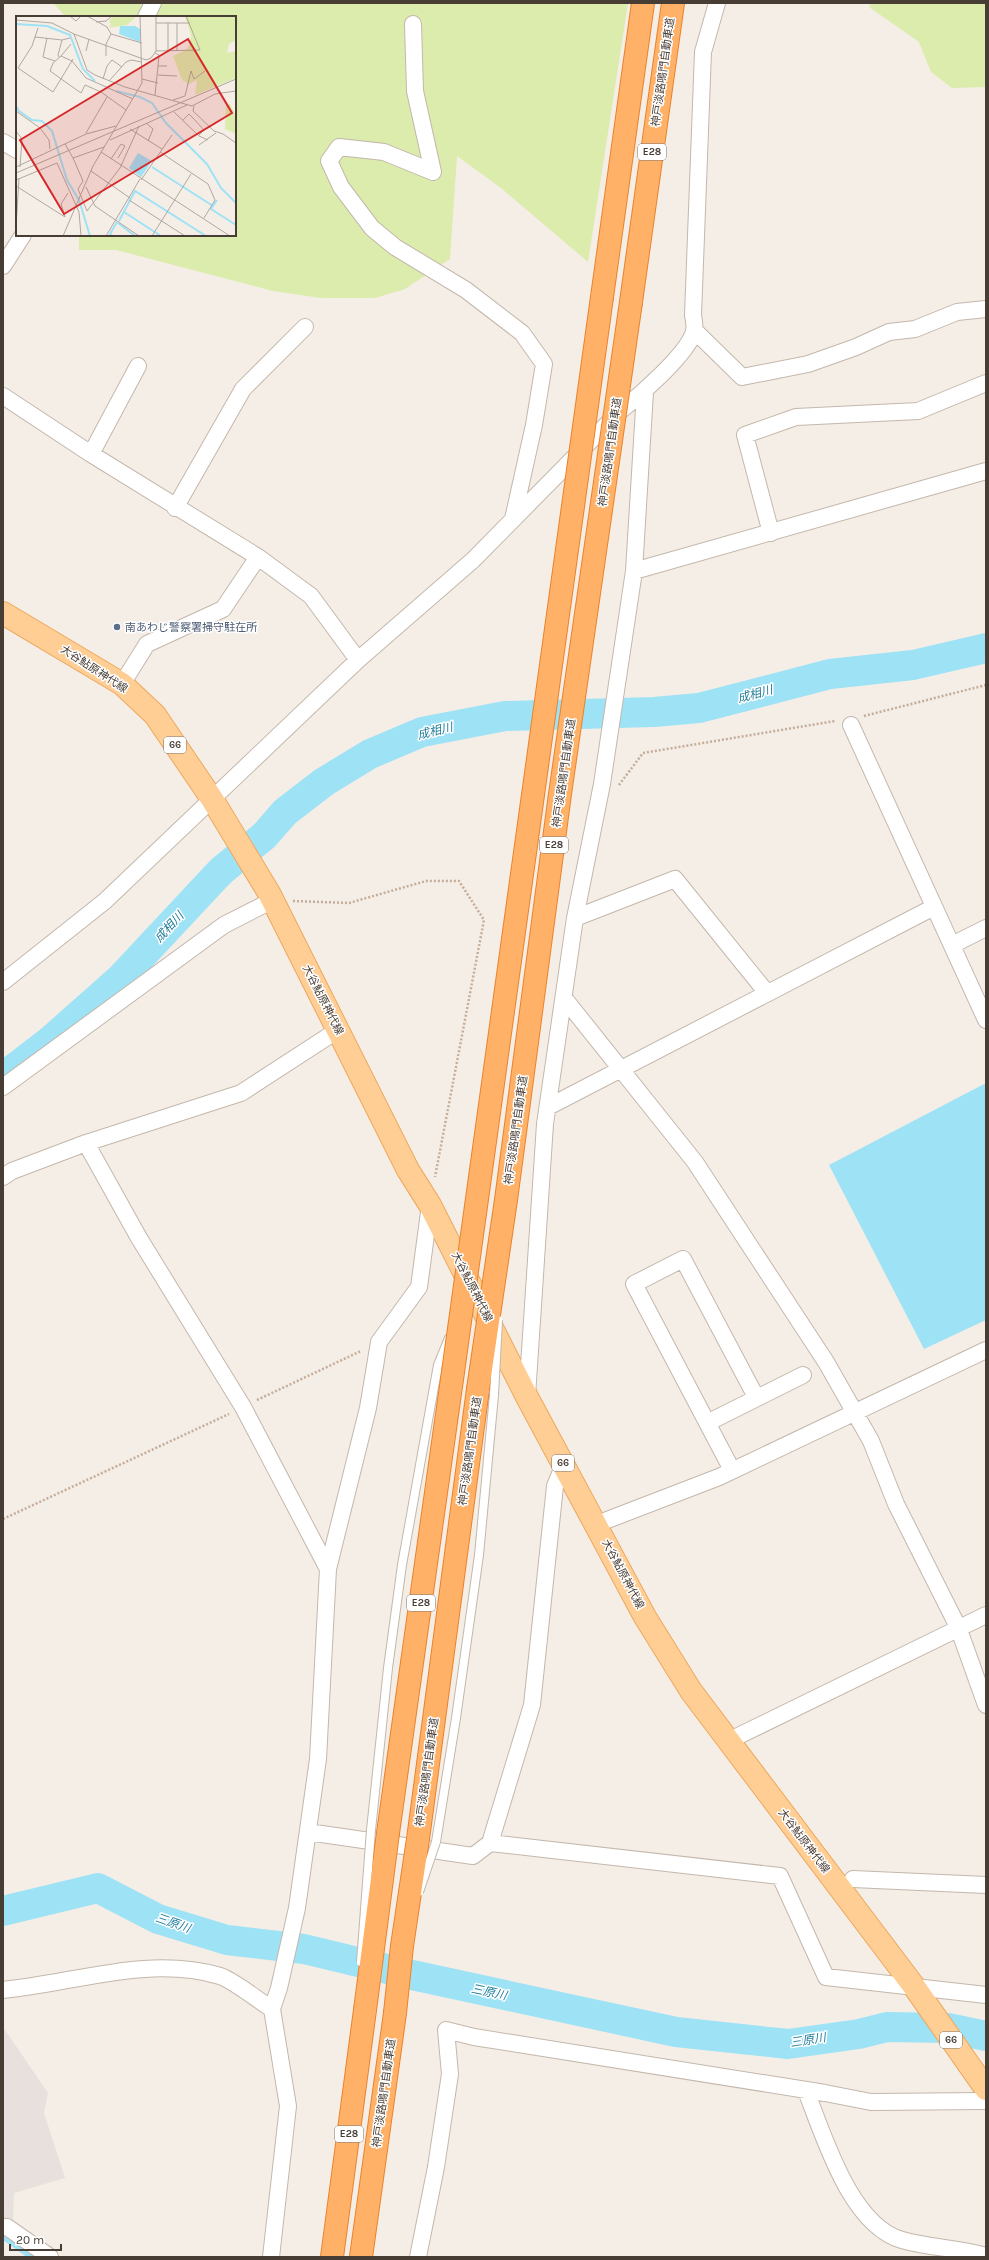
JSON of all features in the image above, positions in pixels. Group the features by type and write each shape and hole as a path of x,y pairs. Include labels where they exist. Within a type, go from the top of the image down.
{"highway":[{"name":"E28","path":"332,2257 352,2111 360,2004 380,1832 446,1369 461,1309 643,3"},
{"name":"神戸淡路鳴門自動車道","path":"361,2257 395,2013 402,1946 427,1840 486,1392 506,1200 559,802 673,3"}],"main road":[{"name":"大谷鮎原神代線","path":"3,613 122,684 155,715 216,806 271,897 408,1170 430,1205 527,1397 597,1524 645,1617 691,1691 915,1990"},
{"name":"66","path":"915,1990 985,2091"}],"street":[{"path":"146,16 153,3"},
{"path":"3,982 105,901 216,806 358,660 474,560 619,412 645,392 681,352 694,331 693,315 703,52 717,3"},
{"path":"413,24 415,91 433,172 384,152 339,147 329,161 341,187 372,228 395,247 466,290 522,332 544,364 534,425 513,519"},
{"path":"3,142 16,149"},
{"path":"3,266 22,236"},
{"path":"694,331 742,377 808,364 856,347 889,332 915,329 958,312 986,309"},
{"path":"175,508 244,389 304,327"},
{"path":"91,454 138,366"},
{"path":"771,533 745,435 796,417 918,411 986,383"},
{"path":"527,1397 534,1280 548,1106 575,918 606,761 634,571 645,392"},
{"path":"3,396 175,508 258,557 311,596 358,660"},
{"path":"634,571 986,471"},
{"path":"122,684 147,644 223,609 258,557"},
{"path":"849,721 986,1020"},
{"path":"575,918 674,879 767,992"},
{"path":"3,1087 224,925 271,897"},
{"path":"548,1106 934,907"},
{"path":"952,945 986,928"},
{"path":"564,998 695,1162 826,1362 871,1441 896,1504 958,1627 986,1705"},
{"path":"3,1177 12,1171 86,1143 241,1093 338,1030"},
{"path":"86,1143 139,1238 243,1407 328,1569"},
{"path":"271,2257 288,2106 272,2009 279,1988 297,1908 318,1759 328,1569 368,1408 379,1342 419,1287 430,1205"},
{"path":"732,1470 634,1284 683,1259 756,1397"},
{"path":"597,1524 732,1470 986,1350"},
{"path":"707,1423 756,1397 803,1375"},
{"path":"308,1832 473,1856 490,1843 532,1706 555,1486 564,1464"},
{"path":"728,1741 958,1627 986,1616"},
{"path":"490,1843 780,1876 826,1977 915,1990 986,1995"},
{"path":"853,1879 986,1885"},
{"path":"3,1990 28,1988 124,1969 180,1968 222,1976 272,2009"},
{"path":"418,2257 436,2167 450,2074 446,2030 474,2037 871,2102 985,2091"},
{"path":"806,2091 842,2178 864,2212 879,2228 901,2240 986,2256"},
{"path":"3,2227 7,2227 50,2257"}],"lane":[{"path":"360,1970 380,1832"}],"path":[{"path":"602,784 618,786 643,753 849,721 986,685"},
{"path":"271,897 349,902 426,881 459,881 484,920 430,1205"},
{"path":"3,1519 379,1342"}],"shaded area":[{"path":"3,2027 48,2093 44,2113 65,2178 14,2193 13,2219 3,2220"}],"green space":[{"path":"53,3 628,3 588,262 501,188 457,156 450,259 405,289 375,298 321,298 273,291 116,250 79,250 79,236 236,236 236,16 65,16"},
{"path":"871,3 986,3 986,87 952,88 931,72 919,42 869,7"}],"water":[{"path":"986,1083 986,1320 924,1349 829,1165"}],"waterway":[{"name":"成相川","path":"3,1077 50,1041 120,979 221,871 264,836 285,812 324,782 370,754 422,732 505,716 654,712 699,708 830,674 913,665 986,648"},
{"name":"三原川","path":"3,1911 98,1888 158,1919 227,1940 304,1949 412,1975 676,2032 788,2044 859,2034 887,2027 948,2028 986,2036"},
{"path":"3,2237 31,2257"}],"place":[{"name":"南あわじ警察署掃守駐在所","path":"117,627"}]}
